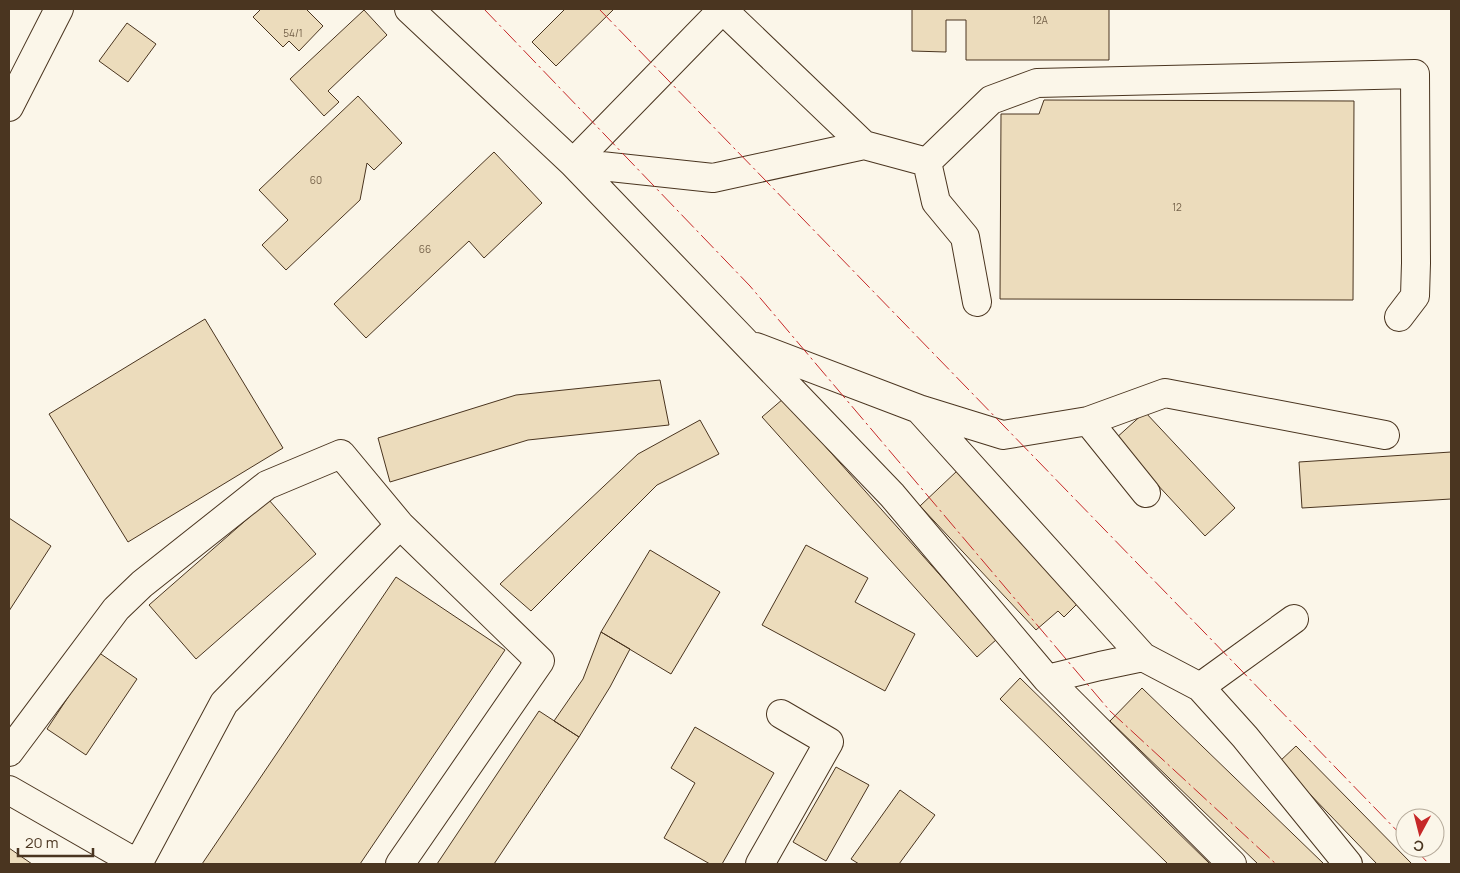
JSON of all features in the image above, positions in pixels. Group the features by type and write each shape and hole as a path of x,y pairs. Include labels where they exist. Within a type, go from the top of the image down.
{"street":[{"path":"9,107 59,9"},
{"path":"408,9 573,163 892,495 1047,679 1232,864"},
{"path":"573,163 722,9 864,145"},
{"path":"927,162 991,100 1037,83 1415,74 1415,296 1399,317"},
{"path":"573,163 713,178 864,145 927,162"},
{"path":"927,162 936,202 965,236 977,302"},
{"path":"747,344 918,409 1003,435 1088,420 1164,393 1385,435"},
{"path":"918,409 1143,657 1200,687 1245,737 1348,864"},
{"path":"1088,420 1146,493"},
{"path":"9,752 116,609 142,584 267,485 341,454 400,525 540,661 400,864"},
{"path":"9,790 138,864 224,703 400,525"},
{"path":"1200,687 1294,619"},
{"path":"1047,679 1143,657"},
{"path":"760,864 829,742 781,714"}],"building":[{"path":"261,9 306,9 323,26 299,51 289,41 283,47 253,17"},
{"path":"565,9 614,9 556,66 532,42"},
{"path":"912,9 1109,9 1109,60 966,60 966,20 946,20 946,52 912,51"},
{"path":"364,10 387,35 328,91 339,102 324,116 290,79"},
{"path":"127,23 156,44 128,82 99,61"},
{"path":"358,96 402,143 374,170 367,163 360,200 286,270 262,245 288,220 259,190"},
{"path":"1044,100 1354,101 1353,300 1000,299 1001,114 1039,114"},
{"path":"494,152 542,203 484,258 469,241 366,338 334,304"},
{"path":"205,319 283,448 128,542 49,414"},
{"path":"660,380 669,425 528,440 390,482 378,438 516,395"},
{"path":"783,399 997,639 977,657 762,417"},
{"path":"1145,412 1235,508 1205,536 1115,439"},
{"path":"700,420 719,454 657,485 531,611 500,584 638,454"},
{"path":"1451,452 1451,499 1302,508 1299,462"},
{"path":"958,470 1080,601 1064,617 1058,611 1036,630 920,506"},
{"path":"269,500 316,554 196,659 149,605"},
{"path":"9,518 51,546 9,611"},
{"path":"806,545 868,578 855,602 915,634 885,691 762,625"},
{"path":"650,550 720,592 671,674 601,632"},
{"path":"396,577 505,650 360,864 202,864"},
{"path":"601,632 630,649 610,687 579,737 554,721 583,679"},
{"path":"98,652 137,679 86,755 47,729"},
{"path":"1020,678 1210,864 1168,864 1000,699"},
{"path":"1142,688 1324,864 1258,864 1110,721"},
{"path":"539,711 579,737 494,864 437,864"},
{"path":"695,727 774,773 722,864 710,864 664,838 695,783 671,768"},
{"path":"1296,746 1395,847 1395,858 1406,858 1412,864 1377,864 1279,762"},
{"path":"836,767 869,785 826,861 793,842"},
{"path":"900,790 935,815 899,864 859,864 851,859"},
{"path":"9,848 32,864 9,864"}],"power":[{"path":"484,9 750,286 1110,711 1276,864"},
{"path":"599,9 1395,829"},
{"path":"1423,858 1429,864"}]}
